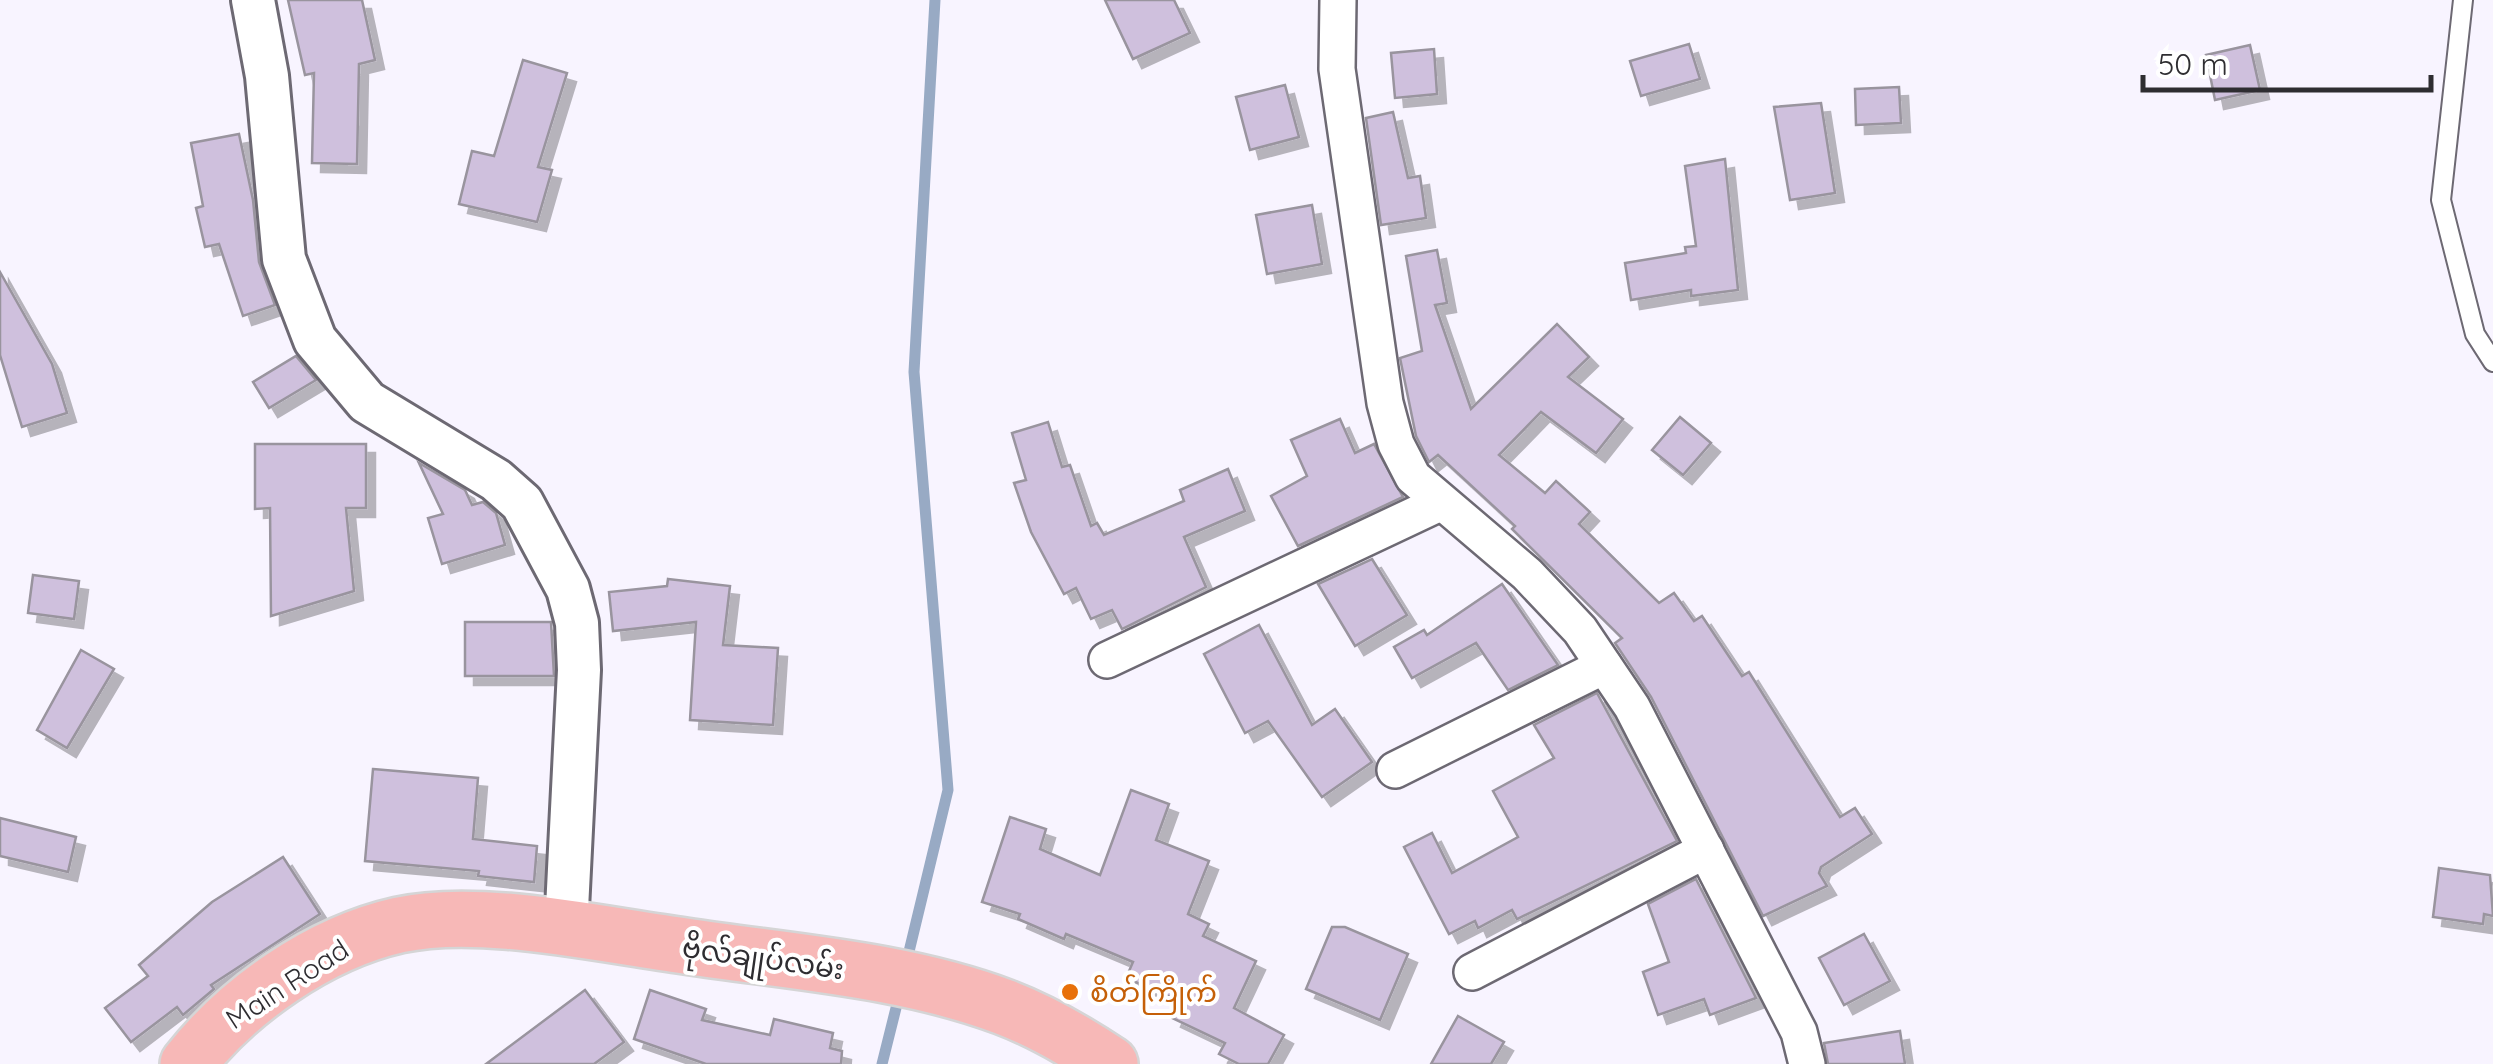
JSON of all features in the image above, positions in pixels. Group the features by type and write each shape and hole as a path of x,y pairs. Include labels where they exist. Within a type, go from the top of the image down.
{"main road":[{"name":"ဗိုလ်‌ချုပ်‌လမ်း","path":"400,925 440,920 566,930 932,985 1005,1007 1076,1041 1110,1064"},
{"name":"Main Road","path":"188,1064 218,1029 302,967 348,940 400,925"}],"street":[{"path":"253,0 267,76 284,260 316,340 367,402 496,480 522,503 540,530 568,590 576,623 579,670 566,930"},
{"path":"1338,0 1337,70 1384,403 1396,444 1413,476 1440,504 1527,574 1580,630 1632,707 1800,1032 1807,1064"},
{"path":"1107,660 1440,504"},
{"path":"1395,770 1604,666"},
{"path":"1472,972 1706,850"}],"lane":[{"path":"2463,0 2441,200 2475,334 2493,362"}],"building":[{"path":"288,0 362,0 375,60 359,64 357,164 312,163 314,73 305,75"},
{"path":"1105,0 1174,0 1190,33 1133,59"},
{"path":"1689,44 1700,79 1641,96 1630,61"},
{"path":"2250,45 2260,90 2215,100 2206,55"},
{"path":"1434,49 1437,94 1395,98 1391,53"},
{"path":"523,60 567,73 538,167 552,170 537,222 459,204 472,151 494,156"},
{"path":"1285,85 1299,137 1250,150 1236,97"},
{"path":"1899,87 1901,123 1856,125 1855,89"},
{"path":"1821,103 1835,193 1790,200 1774,107"},
{"path":"1393,112 1408,178 1420,176 1426,218 1381,225 1366,118"},
{"path":"239,134 253,200 259,262 275,305 243,316 219,244 205,247 196,208 203,206 191,143"},
{"path":"1725,159 1738,290 1691,296 1691,290 1631,300 1625,263 1686,253 1685,247 1696,246 1685,166"},
{"path":"1312,205 1322,264 1267,274 1256,215"},
{"path":"1437,250 1447,303 1435,305 1471,409 1557,324 1589,357 1568,377 1623,419 1596,453 1541,412 1499,455 1545,493 1556,481 1590,512 1579,524 1659,603 1674,593 1694,621 1702,616 1742,676 1749,672 1840,817 1855,808 1872,834 1821,867 1819,873 1827,886 1763,916 1651,697 1615,643 1622,638 1512,529 1515,526 1438,455 1429,462 1416,436 1400,358 1422,351 1406,256"},
{"path":"0,272 52,364 67,413 22,427 0,355"},
{"path":"296,356 316,380 269,408 253,382"},
{"path":"1680,417 1711,443 1683,475 1652,450"},
{"path":"1340,419 1355,453 1374,444 1403,497 1298,546 1271,496 1307,476 1291,440"},
{"path":"1048,422 1062,467 1070,465 1091,526 1097,523 1104,535 1184,501 1180,490 1228,469 1245,511 1184,537 1206,587 1122,629 1112,610 1091,619 1076,588 1064,594 1031,532 1014,483 1026,480 1012,433"},
{"path":"255,444 366,444 366,508 346,508 354,591 271,616 270,508 255,509"},
{"path":"419,463 465,490 472,505 483,502 496,513 505,545 442,564 428,518 443,514"},
{"path":"1372,559 1407,615 1355,646 1318,584"},
{"path":"33,575 79,581 74,619 28,613"},
{"path":"668,579 730,586 723,645 778,648 773,725 690,720 696,622 613,631 609,592 667,586"},
{"path":"1502,584 1558,665 1508,690 1476,643 1412,678 1394,647 1424,630 1427,635"},
{"path":"465,622 551,622 554,676 465,676"},
{"path":"1259,625 1312,725 1335,709 1372,762 1322,797 1268,721 1245,733 1204,654"},
{"path":"81,650 114,669 67,748 37,730"},
{"path":"1597,693 1677,841 1517,919 1512,910 1478,928 1475,921 1449,934 1404,847 1432,833 1452,873 1518,837 1493,791 1554,758 1534,725"},
{"path":"373,769 478,778 473,839 537,846 534,882 478,876 479,871 365,861"},
{"path":"1131,790 1169,804 1156,840 1209,861 1188,914 1209,924 1203,936 1256,961 1234,1008 1284,1035 1268,1064 1239,1064 1219,1054 1225,1043 1172,1018 1180,1001 1126,978 1133,962 1066,934 1064,939 1018,919 1020,914 982,902 1010,817 1046,829 1040,849 1100,875"},
{"path":"0,818 76,837 68,872 0,856"},
{"path":"283,857 320,914 211,985 214,989 183,1015 177,1007 131,1042 105,1008 148,976 139,965 212,902"},
{"path":"2439,868 2490,875 2493,916 2484,914 2483,924 2433,917"},
{"path":"1696,879 1756,998 1710,1015 1704,999 1658,1015 1643,972 1669,962 1648,904"},
{"path":"1332,927 1345,927 1408,954 1380,1020 1306,989"},
{"path":"1864,934 1890,981 1844,1005 1819,958"},
{"path":"585,990 624,1042 594,1064 486,1064"},
{"path":"650,990 706,1009 702,1020 770,1035 774,1019 833,1033 830,1048 842,1051 841,1064 706,1064 634,1039"},
{"path":"1458,1016 1504,1042 1491,1064 1431,1064"},
{"path":"1900,1031 1905,1064 1828,1064 1824,1043"}],"waterway":[{"path":"906,964 948,790 914,372 935,0"},
{"path":"882,1064 900,992"}],"place":[{"name":"စိတ်ကြိုက်","path":"1070,992"}]}
